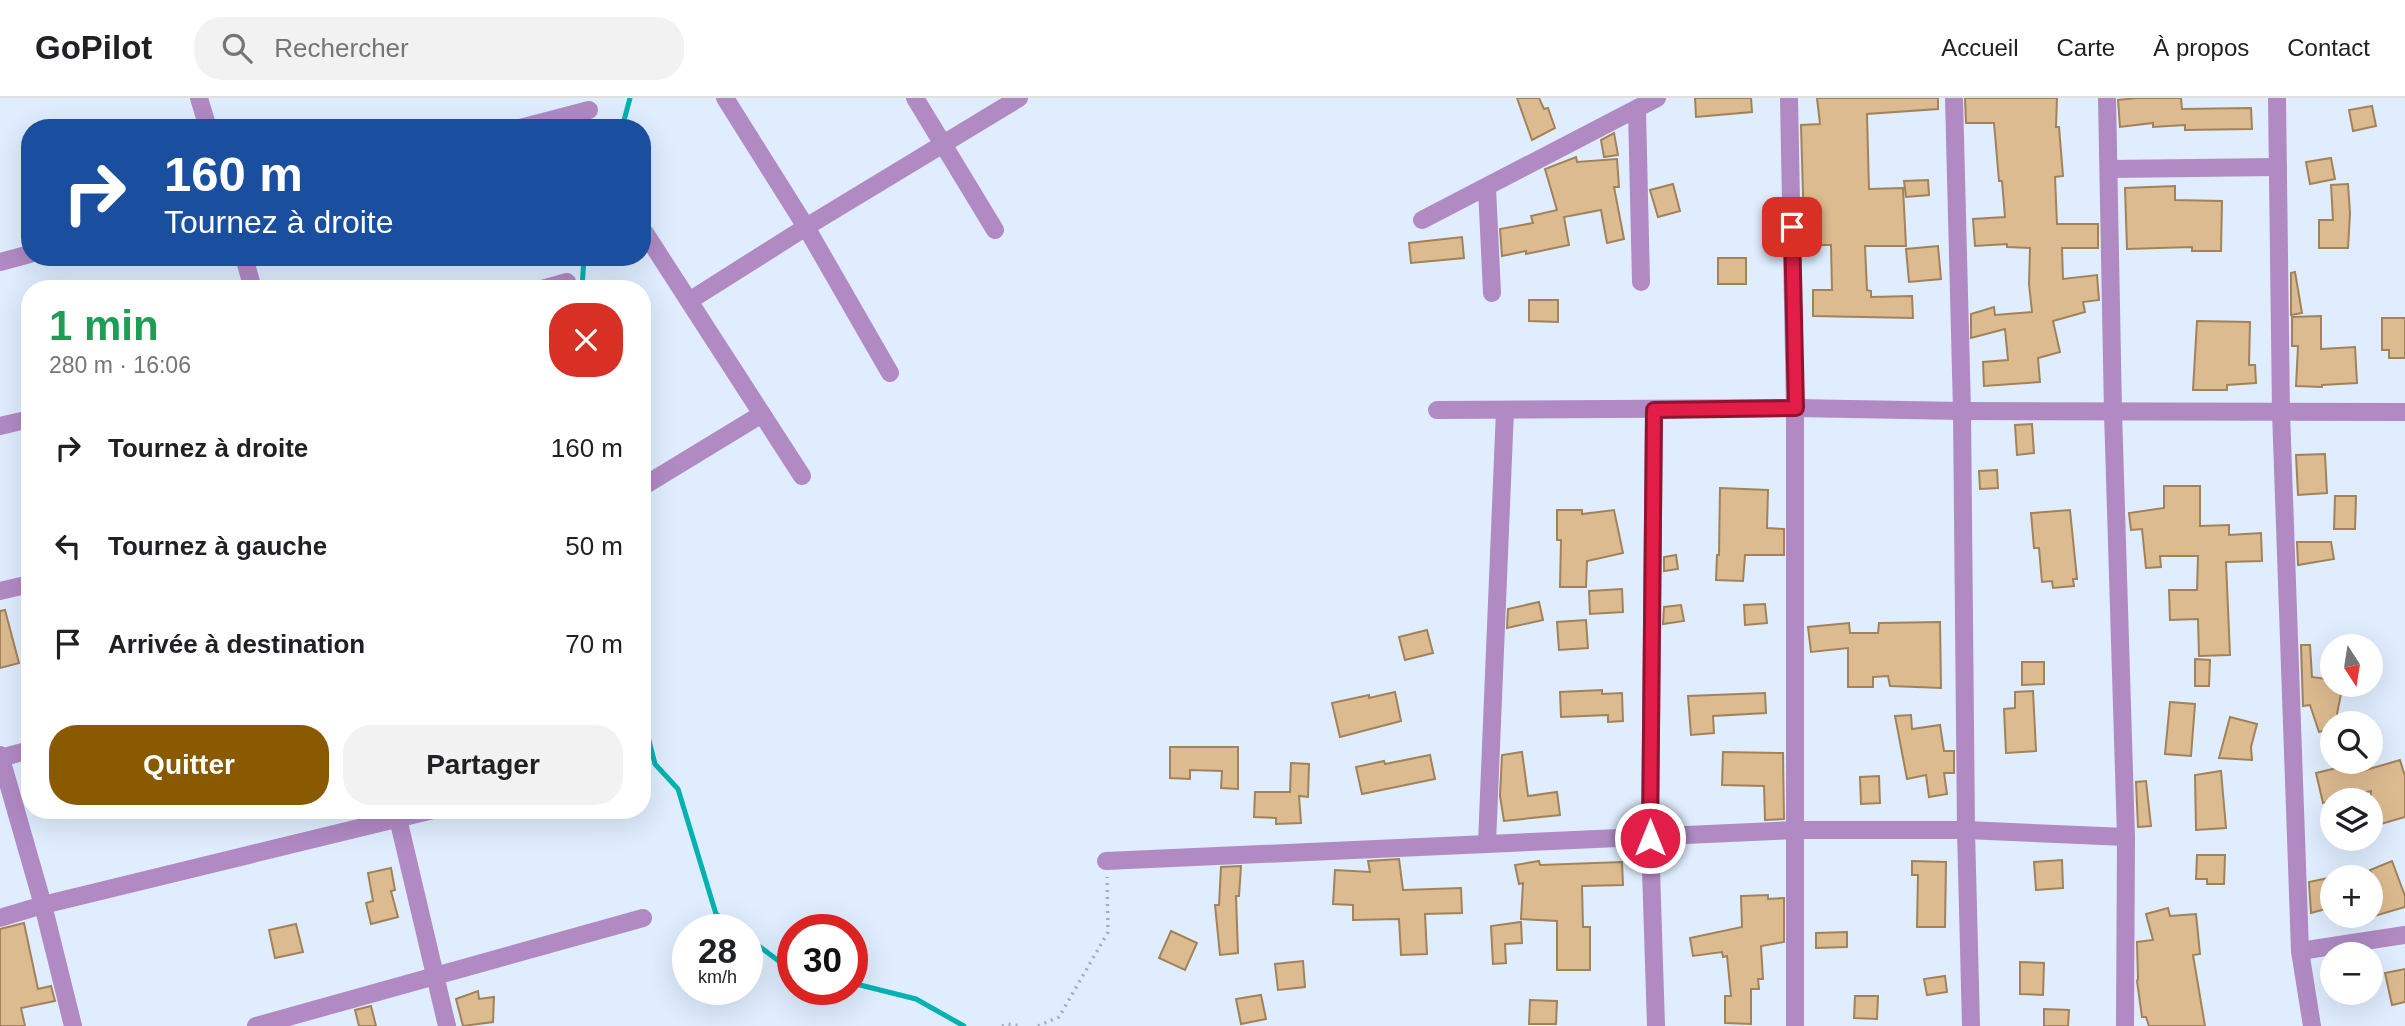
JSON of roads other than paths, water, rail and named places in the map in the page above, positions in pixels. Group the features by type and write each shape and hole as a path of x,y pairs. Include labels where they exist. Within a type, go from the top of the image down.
{"street":[{"path":"199,98 205,119"},
{"path":"726,98 806,227 890,373"},
{"path":"915,98 995,230"},
{"path":"689,301 1019,98"},
{"path":"1422,220 1657,98"},
{"path":"1789,98 1796,408 1796,1026"},
{"path":"1954,98 1962,411 1966,830 1971,1026"},
{"path":"2107,98 2126,837 2125,1026"},
{"path":"2277,98 2281,412 2300,951 2312,1026"},
{"path":"554,119 589,110"},
{"path":"1637,110 1641,282"},
{"path":"2109,169 2278,167"},
{"path":"1486,188 1492,293"},
{"path":"651,242 802,475"},
{"path":"0,262 21,256"},
{"path":"1437,410 1796,408 2405,412"},
{"path":"1487,843 1505,410"},
{"path":"1654,410 1650,838 1656,1026"},
{"path":"651,482 762,414"},
{"path":"0,426 21,421"},
{"path":"0,591 21,586"},
{"path":"21,752 0,757 43,905 73,1026"},
{"path":"0,918 378,819"},
{"path":"398,819 447,1026"},
{"path":"1106,861 1797,830 1966,830 2126,837"},
{"path":"256,1026 643,918"},
{"path":"2300,951 2405,935"}],"waterway":[{"path":"624,119 630,98"},
{"path":"583,266 583,280"},
{"path":"651,749 655,764 678,789 716,914"},
{"path":"763,949 777,960"},
{"path":"868,987 916,999 964,1026"}]}
